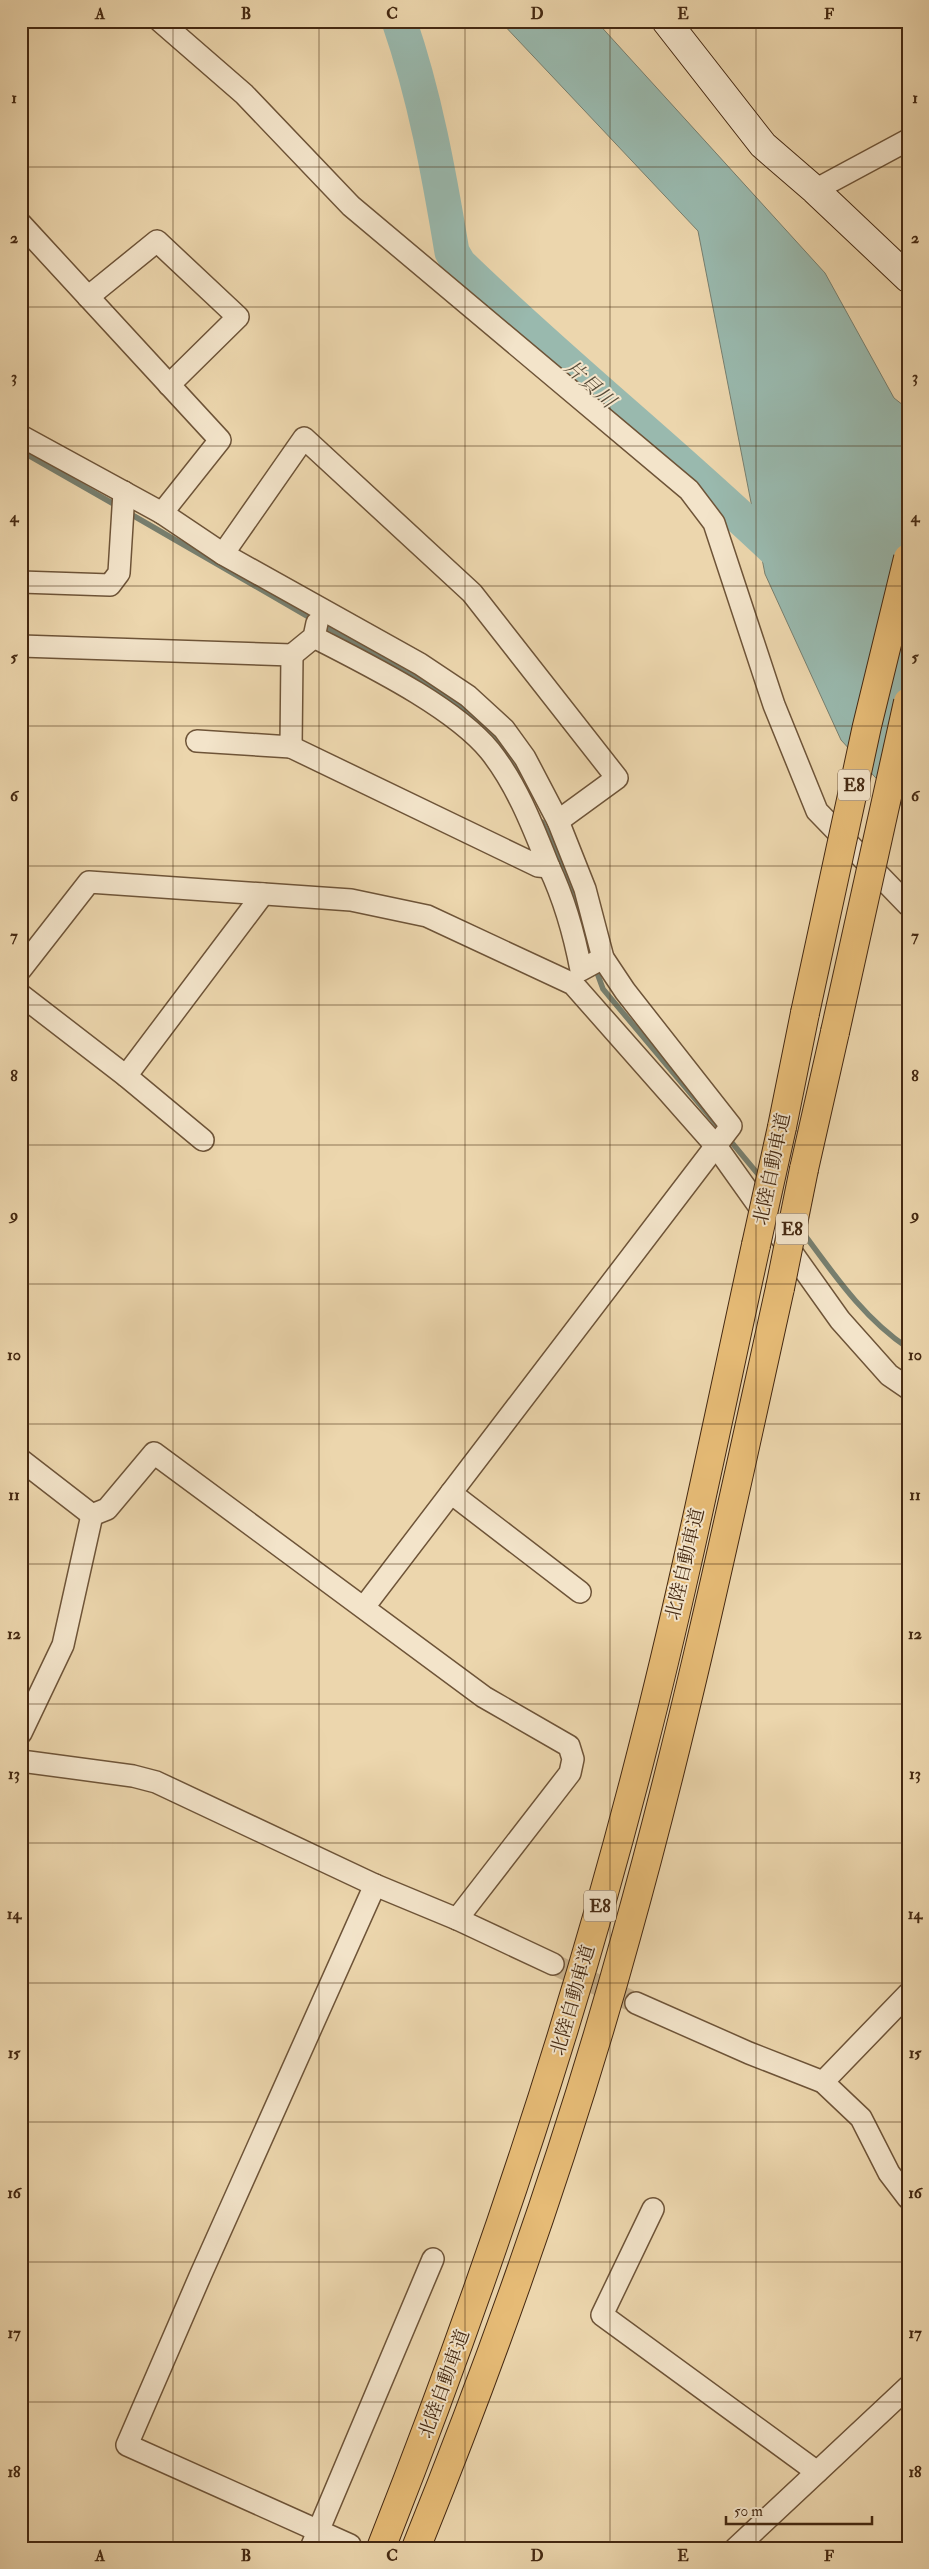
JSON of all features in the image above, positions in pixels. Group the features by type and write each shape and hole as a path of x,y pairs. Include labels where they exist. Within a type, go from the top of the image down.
{"highway":[{"name":"北陸自動車道","path":"381,2548 434,2415 547,2089 589,1945 642,1750 782,1127 867,726 908,558"},
{"name":"北陸自動車道","path":"416,2548 463,2432 524,2263 579,2097 626,1938 674,1755 780,1288 804,1169 908,702"}],"main road":[{"path":"666,21 763,145 815,190 908,278"}],"street":[{"path":"160,21 244,94 351,206 689,490 714,523 774,705 817,810 908,906"},
{"path":"815,190 908,140"},
{"path":"21,224 220,440 162,512"},
{"path":"88,297 157,241 238,317 169,385"},
{"path":"21,436 162,512 223,554 420,664 468,696 504,729 525,758 558,821 585,889 603,958 625,991 731,1126 364,1607"},
{"path":"223,554 304,438 472,593 617,778 558,821"},
{"path":"21,582 110,584 119,572 124,492"},
{"path":"21,646 292,655 314,637 319,608"},
{"path":"314,637 367,664 451,716 490,751 524,806 563,897 575,936 577,977"},
{"path":"291,747 292,655"},
{"path":"197,741 291,747 538,866 549,867"},
{"path":"21,969 89,882 351,900 427,916 577,977 716,1146 840,1320 889,1375 908,1388"},
{"path":"126,1076 263,894"},
{"path":"577,977 603,958"},
{"path":"21,995 126,1076 203,1140"},
{"path":"92,1515 107,1508 154,1453 484,1697 569,1746 573,1759 570,1773 457,1919"},
{"path":"21,1460 92,1515"},
{"path":"451,1493 580,1592"},
{"path":"21,1733 63,1645 92,1515"},
{"path":"21,1761 133,1776 156,1782 376,1885 457,1919 553,1964"},
{"path":"350,2545 314,2540 127,2445 201,2274 376,1885"},
{"path":"824,2082 908,1994"},
{"path":"636,2003 750,2053 824,2082 861,2118 889,2173 908,2198"},
{"path":"653,2210 602,2315 817,2472"},
{"path":"314,2540 433,2259"},
{"path":"736,2548 908,2387"}],"water":[{"path":"500,21 596,21 825,273 894,398 908,409 908,813 841,740 765,574 698,231"}],"waterway":[{"name":"片貝川","path":"399,21 424,106 452,252 459,264 791,565"},
{"path":"21,451 119,507"},
{"path":"127,512 314,620"},
{"path":"322,624 419,680 458,705 488,729 518,774"},
{"path":"542,822 567,872 579,918"},
{"path":"583,932 592,959"},
{"path":"595,967 603,989 722,1131"},
{"path":"728,1138 762,1179"},
{"path":"801,1230 863,1309 908,1348"}],"tunnel":[{"path":"553,1964 636,2003"}]}
